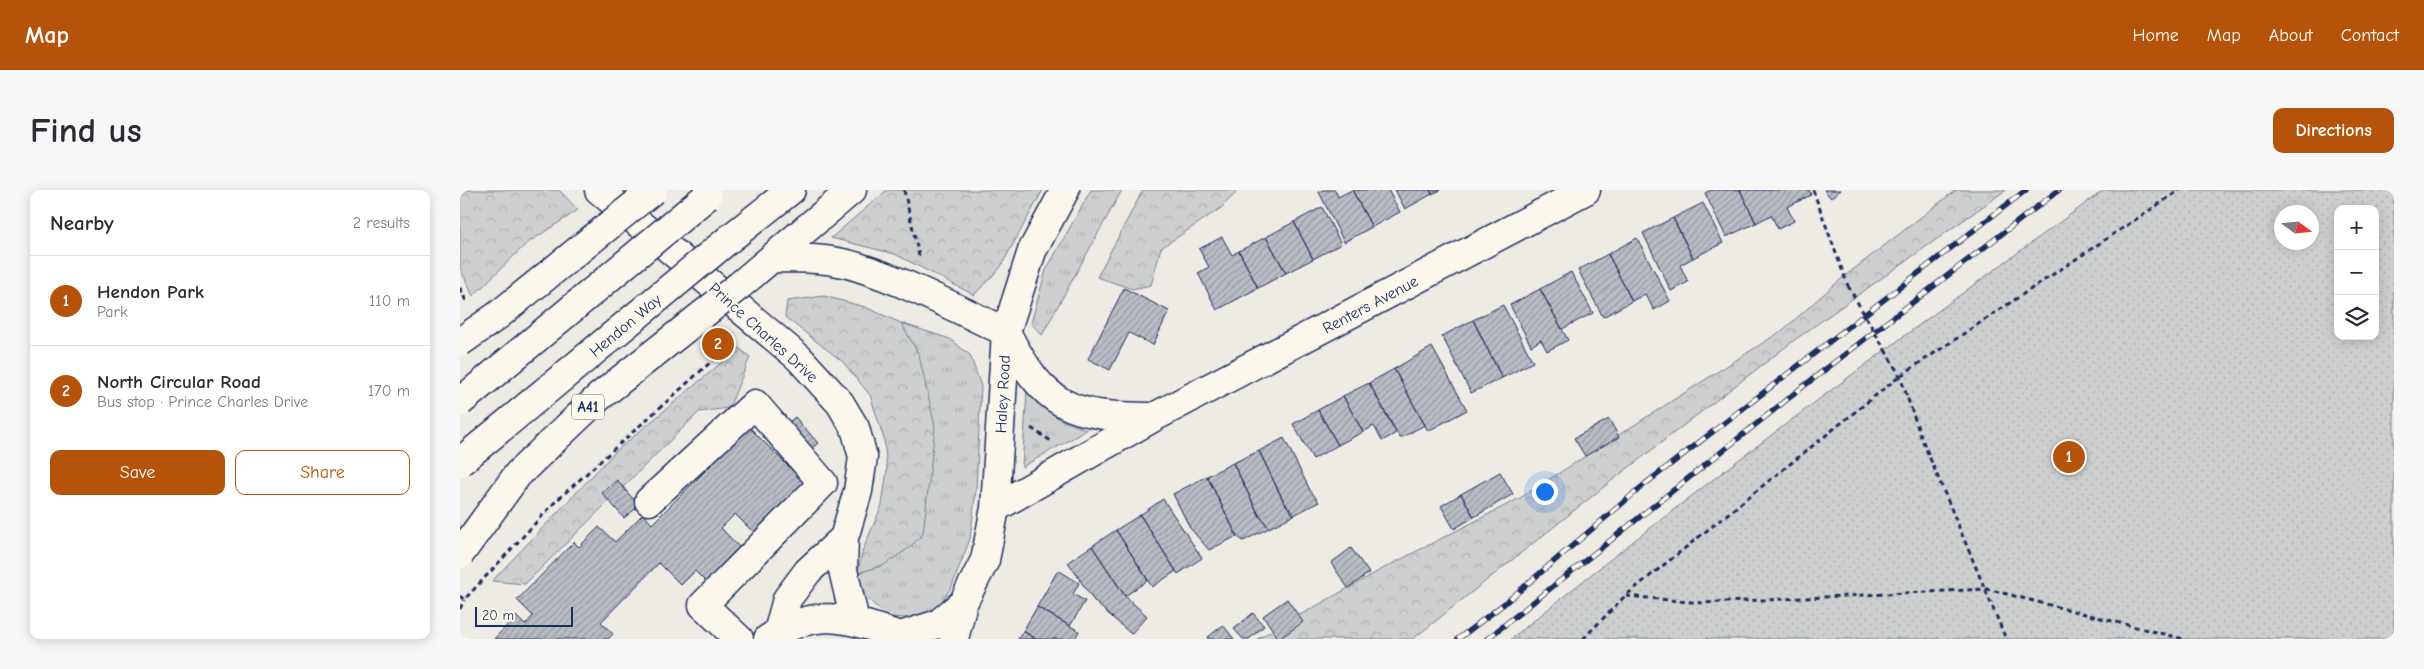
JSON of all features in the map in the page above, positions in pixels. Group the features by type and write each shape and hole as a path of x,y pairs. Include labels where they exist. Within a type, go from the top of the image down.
{"main road":[{"name":"Prince Charles Drive","path":"599,190 799,358 840,403 855,428 864,457 858,491 844,538 843,570 855,621"},
{"path":"460,342 497,316 653,190"},
{"name":"Hendon Way","path":"460,462 791,190"},
{"name":"A41","path":"460,554 525,468 599,397 774,258 852,190"},
{"name":"Haley Road","path":"954,639 963,603 985,560 995,508 1006,332 1032,250 1065,190"},
{"name":"Renters Avenue","path":"995,508 1154,417 1586,190"},
{"path":"460,402 711,193"},
{"path":"774,258 803,258 856,266 918,290 1006,332"},
{"name":"Renters Avenue","path":"1006,332 1023,365 1041,388 1064,404 1097,416 1154,417"},
{"path":"649,502 755,404 824,483 703,605 739,639"},
{"path":"774,636 787,599 808,571 844,538"},
{"name":"Haley Road","path":"902,637 938,624 963,603"},
{"path":"774,636 804,620 827,618 855,621 902,637"}],"path":[{"path":"904,190 921,265"},
{"path":"1812,190 1848,286 1900,376 1921,436 1987,589 2006,639"},
{"path":"1583,639 1625,596 1900,376 2180,190"},
{"path":"460,288 467,302 460,308"},
{"path":"1028,426 1055,443"},
{"path":"1625,596 1702,603 1987,589 2183,639"},
{"path":"460,608 464,600"}],"green space":[{"path":"460,190 559,190 578,210 526,244 473,296 460,268"},
{"path":"887,190 1043,190 1000,268 974,295 895,254 831,238"},
{"path":"1091,190 1122,190 1042,335 1031,323 1046,270"},
{"path":"1143,190 1239,190 1221,208 1161,248 1151,285 1132,289 1097,277"},
{"path":"1956,190 2006,190 1796,339 1610,482 1413,639 1257,639 1386,567 1520,498 1783,330 1841,279"},
{"path":"2104,190 2394,190 2394,639 1511,639 1656,523 1879,355"},
{"path":"824,296 865,307 901,323 919,355 935,427 923,534 909,548 884,565 858,573 862,552 882,505 887,470 884,439 870,395 843,362 785,317 787,301"},
{"path":"901,323 950,339 970,355 981,386 976,490 970,539 952,586 941,603 928,613 909,618 889,617 864,596 858,573 884,565 919,355"},
{"path":"739,348 750,357 729,408 699,412 525,584 492,581 615,452"},
{"path":"1027,392 1059,419 1087,430 1022,467"}],"building":[{"path":"1335,190 1338,197 1352,190 1372,227 1344,242 1319,192"},
{"path":"1352,190 1388,190 1400,212 1372,227"},
{"path":"1395,190 1430,190 1432,194 1405,209"},
{"path":"1430,190 1441,190 1432,194"},
{"path":"1711,190 1740,190 1756,223 1726,237 1705,193"},
{"path":"1740,190 1809,190 1811,195 1787,207 1794,221 1778,229 1771,215 1756,223"},
{"path":"1824,190 1840,190 1831,198"},
{"path":"1703,203 1723,243 1693,258 1673,218"},
{"path":"1322,207 1341,244 1313,259 1294,222"},
{"path":"1673,218 1693,258 1680,265 1688,282 1671,291 1643,233"},
{"path":"1294,222 1313,259 1286,273 1266,237"},
{"path":"1222,237 1232,255 1239,251 1258,288 1217,310 1198,273 1209,267 1199,249"},
{"path":"1266,237 1286,273 1258,288 1239,251"},
{"path":"1637,238 1670,301 1654,310 1645,294 1632,301 1608,254"},
{"path":"1608,254 1632,301 1603,317 1578,270"},
{"path":"1571,272 1593,313 1562,329 1540,289"},
{"path":"1124,288 1169,311 1153,345 1129,333 1110,370 1088,359"},
{"path":"1540,289 1568,340 1547,351 1541,340 1531,346 1510,305"},
{"path":"1503,305 1533,362 1502,378 1473,320"},
{"path":"1473,320 1502,378 1471,393 1442,336"},
{"path":"1432,347 1467,410 1428,431 1394,369"},
{"path":"1394,369 1425,425 1400,438 1369,383"},
{"path":"1369,383 1396,433 1382,441 1374,426 1363,432 1343,396"},
{"path":"1343,396 1363,432 1338,445 1318,410"},
{"path":"1318,410 1338,445 1313,459 1293,424"},
{"path":"795,417 818,443 805,454 783,427"},
{"path":"1609,419 1619,437 1585,456 1574,438"},
{"path":"749,427 809,487 759,538 735,514 721,528 741,549 707,583 695,571 681,585 659,563 601,622 613,634 608,639 494,639 516,616 525,625 533,616 517,600 574,542 579,547 599,527 615,542 643,514 652,524"},
{"path":"1284,438 1310,490 1319,502 1294,515 1284,502 1259,451"},
{"path":"1259,451 1284,502 1294,515 1269,528 1259,515 1233,463"},
{"path":"1233,463 1259,515 1269,528 1243,541 1237,536 1207,476"},
{"path":"1500,472 1513,494 1474,517 1461,494"},
{"path":"1207,476 1237,536 1209,550 1190,528 1173,494"},
{"path":"617,480 639,506 624,518 602,493"},
{"path":"1461,494 1474,517 1454,529 1441,506"},
{"path":"1163,499 1202,558 1178,574 1140,515"},
{"path":"1140,515 1176,571 1152,587 1116,530"},
{"path":"1116,530 1148,580 1125,596 1092,546"},
{"path":"1092,546 1125,596 1147,616 1131,634 1094,601 1068,562"},
{"path":"1351,548 1369,573 1348,588 1331,563"},
{"path":"1058,570 1079,583 1073,594 1085,601 1070,626 1037,607"},
{"path":"1287,599 1303,622 1279,639 1263,616"},
{"path":"1037,607 1079,631 1075,639 1036,639 1023,631"},
{"path":"1253,613 1264,626 1249,639 1243,639 1234,629"},
{"path":"1223,625 1234,639 1207,638"},
{"path":"1023,631 1036,639 1018,639"}],"railway":[{"path":"1458,639 1505,603 1645,484 2026,190"},
{"path":"1487,639 1805,385 2059,190"}],"place":[{"name":"North Circular Road","path":"718,344"},
{"name":"Hendon Park","path":"2069,457"}]}
